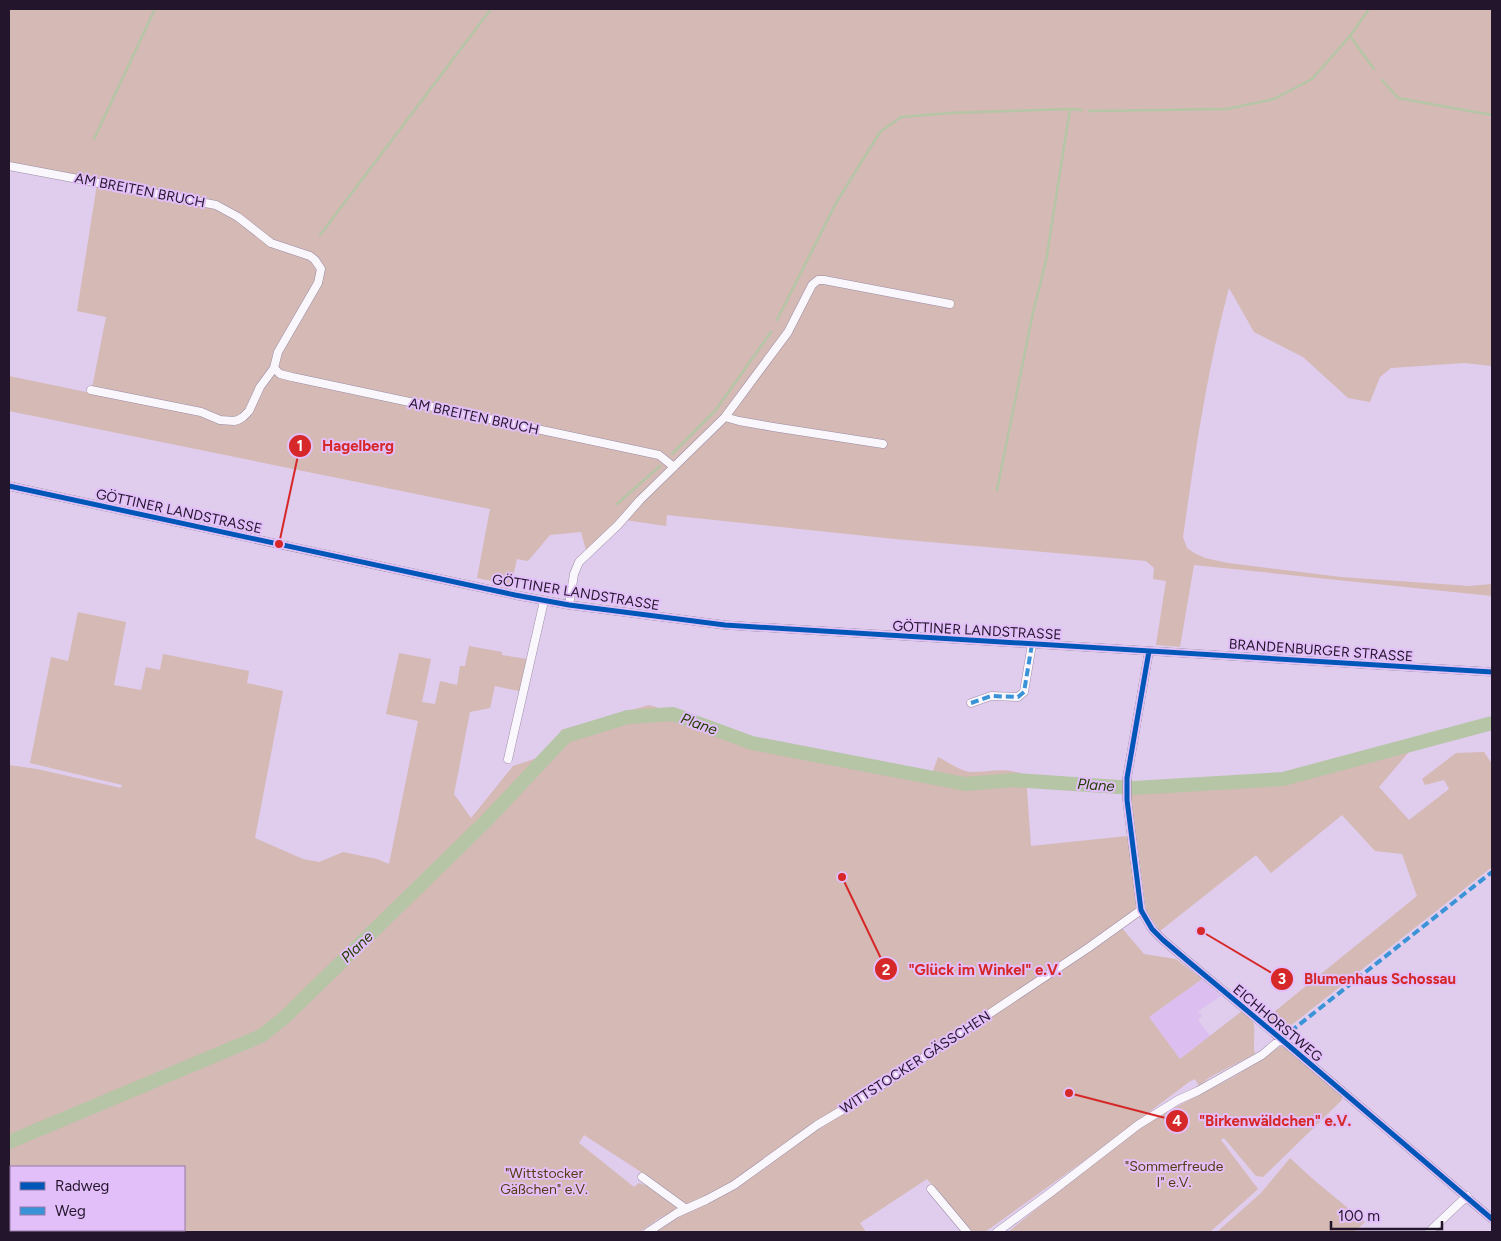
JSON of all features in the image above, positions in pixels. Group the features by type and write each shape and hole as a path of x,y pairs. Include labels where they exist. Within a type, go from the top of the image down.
{"street":[{"name":"AM BREITEN BRUCH","path":"9,166 216,205 238,217 271,243 301,252 315,260 321,269 318,283 278,352 274,368 260,387 249,411 244,417 234,421 220,420 202,412 91,390"},
{"path":"569,605 574,574 579,562 725,417 778,347 799,313 812,285 818,280 950,304"},
{"name":"AM BREITEN BRUCH","path":"274,368 280,374 292,378 659,455 674,467"},
{"path":"725,417 773,427 883,444"},
{"name":"GÖTTINER LANDSTRASSE","path":"9,486 569,605 724,625 1148,651"},
{"name":"GÖTTINER LANDSTRASSE","path":"508,759 544,601"},
{"name":"GÖTTINER LANDSTRASSE","path":"971,703 991,696 1018,698 1024,692 1032,644"},
{"name":"BRANDENBURGER STRASSE","path":"1148,651 1492,672"},
{"name":"EICHHORSTWEG","path":"1148,651 1127,778 1127,800 1141,910 1152,929 1162,940 1282,1039 1492,1219"},
{"name":"WITTSTOCKER GÄSSCHEN","path":"648,1232 686,1209 734,1185 817,1125 861,1099 1088,948 1141,910"},
{"path":"997,1232 1138,1124 1178,1100 1198,1092 1262,1055 1282,1039"},
{"path":"642,1178 686,1209"},
{"path":"931,1188 967,1232"},
{"path":"1429,1232 1467,1196"}],"shaded area":[{"path":"1202,979 1221,996 1198,1011 1202,1016 1198,1020 1210,1036 1180,1059 1149,1017"}],"green space":[{"path":"9,9 1492,9 1492,366 1464,363 1391,368 1380,377 1370,402 1348,398 1303,357 1254,332 1229,288 1208,381 1183,537 1187,548 1194,553 1205,558 1228,563 1341,577 1469,586 1492,584 1492,596 1194,565 1180,647 1156,645 1166,581 1153,579 1154,568 1146,561 895,539 667,515 666,526 618,519 586,550 581,532 550,535 528,561 517,559 511,585 477,578 490,509 9,411 9,376 91,393 106,317 77,311 97,184 138,187 9,162"},
{"name":"\"Wittstocker Gäßchen\" e.V.","path":"78,612 126,622 114,685 141,690 146,667 160,670 163,654 249,671 247,683 283,691 255,838 303,859 319,862 343,852 377,859 389,864 418,721 386,714 399,653 431,659 422,702 435,704 440,681 457,685 460,666 465,666 469,646 502,652 502,655 527,659 519,691 495,686 490,708 470,712 454,794 471,818 513,766 543,756 563,737 561,730 649,705 687,716 730,732 839,758 932,774 938,757 967,772 1006,770 1020,773 1026,776 1031,846 1127,836 1138,908 1085,947 922,1053 869,1091 732,1182 690,1205 684,1204 638,1170 584,1135 579,1143 634,1187 639,1183 647,1186 676,1207 676,1210 658,1219 640,1232 9,1232 9,1143 261,1037 285,1018 260,1036 9,1141 9,765 37,769 121,788 122,785 30,763 51,657 68,661"},
{"path":"1420,739 1379,787 1409,820 1449,789 1444,780 1425,785 1422,779 1456,753 1484,752 1492,764 1492,867 1280,1034 1263,1021 1417,896 1402,854 1375,851 1342,815 1271,873 1256,855 1160,931 1146,911 1130,785 1283,778"},
{"path":"1122,928 1144,954 1176,959 1202,979 1149,1017 1180,1059 1242,1011 1253,1023 1255,1054 1210,1077 1199,1086 1195,1079 1189,1082 985,1232 972,1232 927,1179 860,1223 866,1232 655,1232 818,1128"},
{"name":"\"Sommerfreude I\" e.V.","path":"1281,1046 1286,1048 1342,1094 1342,1100 1263,1177 1256,1176 1224,1138 1221,1140 1258,1189 1210,1232 1008,1232 1133,1131 1235,1076"},
{"path":"1290,1158 1365,1222 1354,1232 1217,1232 1261,1193"}],"waterway":[{"path":"94,139 155,9"},
{"path":"320,235 491,9"},
{"path":"1369,9 1350,36 1374,69"},
{"path":"1089,111 1227,109 1274,99 1312,79 1350,36"},
{"path":"1382,80 1398,98 1492,115"},
{"path":"997,490 1032,317 1046,261 1070,109"},
{"path":"777,320 836,203 880,132 901,117 949,113 1082,110"},
{"path":"672,454 715,411 771,332"},
{"path":"617,504 660,466"},
{"name":"Plane","path":"9,1142 261,1036 284,1018 486,821 566,736 628,717 673,714 752,743 965,784 1014,780 1134,788 1283,779 1492,723"}],"marked path":[{"path":"971,703 991,696 1018,697 1024,692 1032,644"},
{"path":"1281,1039 1492,872"}],"cycle path":[{"path":"9,486 515,595 569,605 725,625 1492,672"},
{"path":"1149,651 1127,778 1127,800 1141,910 1152,929 1492,1219"}],"place":[{"name":"Hagelberg","path":"279,544"},
{"name":"\"Glück im Winkel\" e.V.","path":"842,877"},
{"name":"Blumenhaus Schossau","path":"1201,931"},
{"name":"\"Birkenwäldchen\" e.V.","path":"1069,1093"}]}
